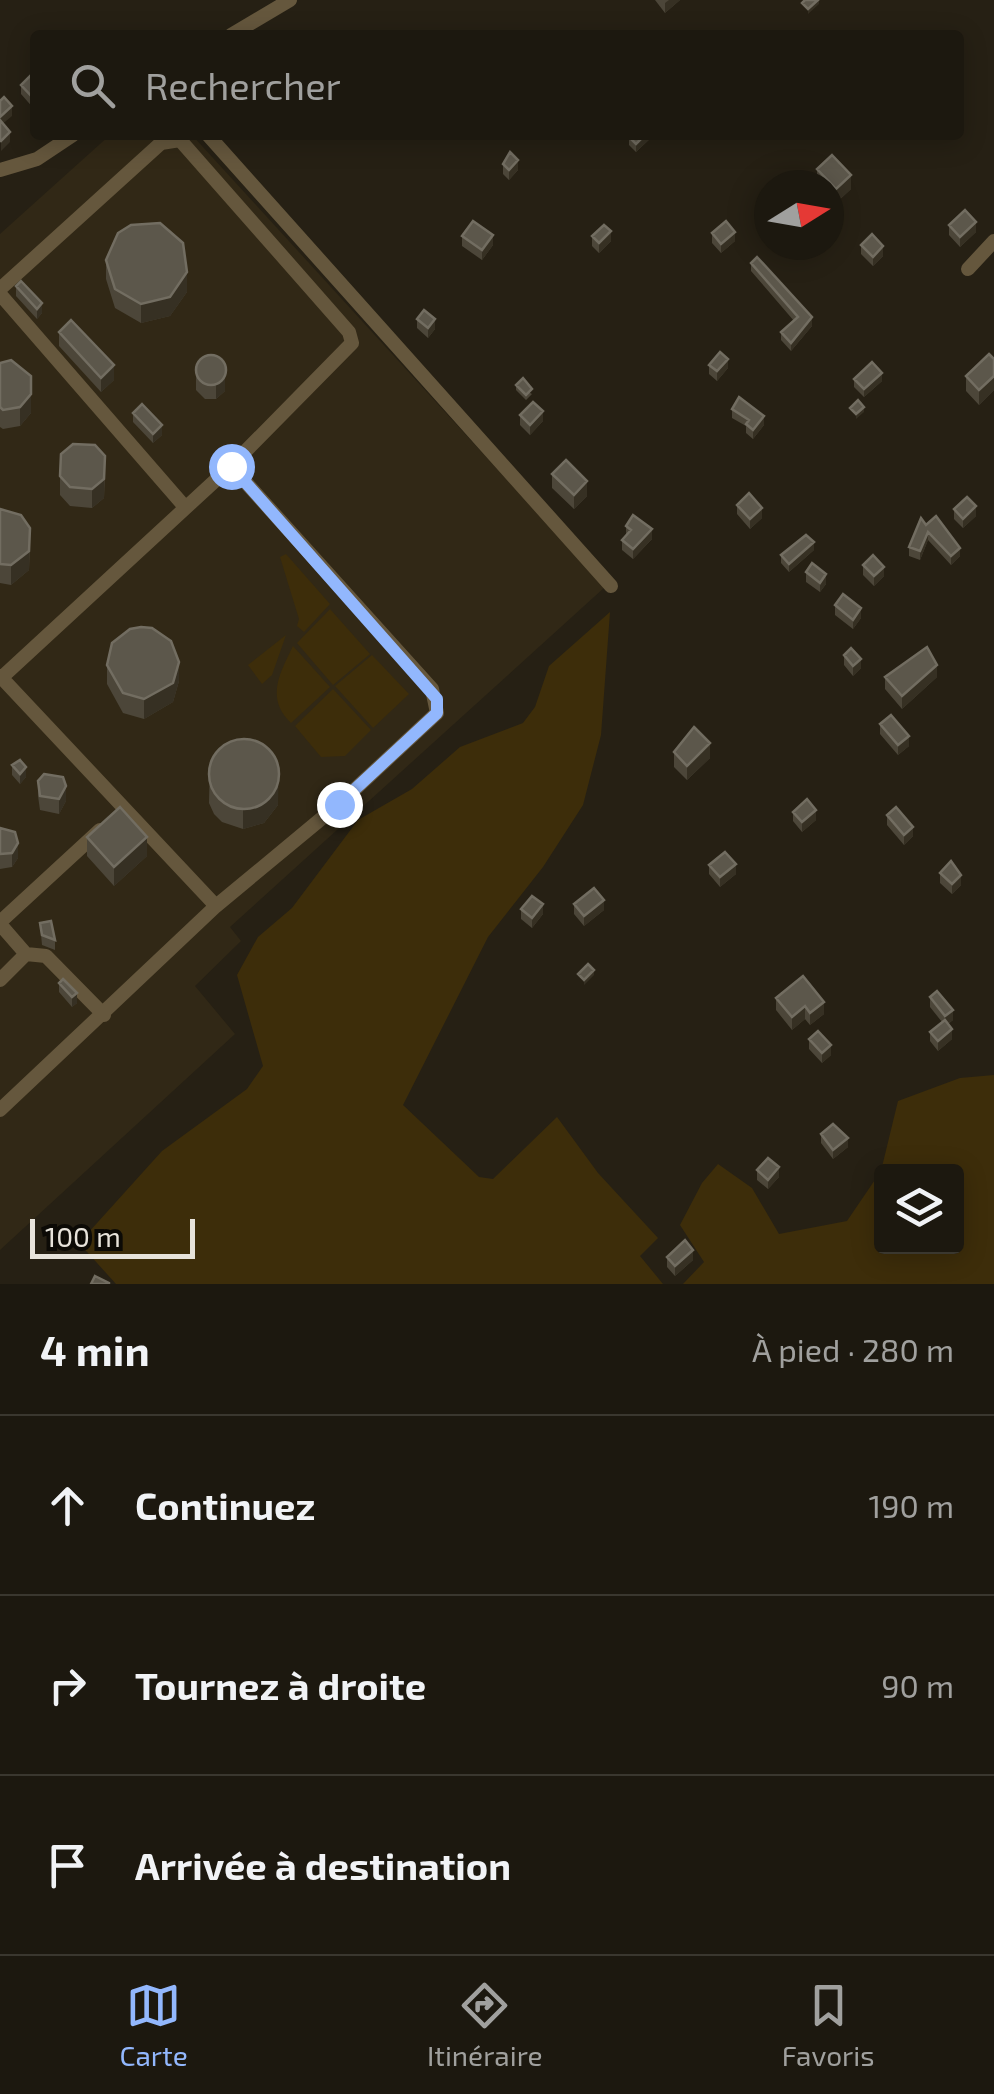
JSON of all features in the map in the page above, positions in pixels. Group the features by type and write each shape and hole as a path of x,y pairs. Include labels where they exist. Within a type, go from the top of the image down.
{"street":[{"path":"239,30 290,0"},
{"path":"0,170 37,159 66,140"},
{"path":"185,507 0,292 161,143 180,140 349,332 352,344 231,466 1,678 216,906"},
{"path":"212,140 611,586"},
{"path":"968,269 994,241"},
{"path":"0,1110 216,906 339,804 437,713 432,689 231,466"},
{"path":"104,1015 46,956 26,954 0,923 123,809"},
{"path":"0,980 26,954"}],"shaded area":[{"path":"104,140 197,140 605,587 230,927 241,941 195,986 235,1034 0,1250 0,234"},
{"path":"286,554 330,604 304,632 297,626 299,619 280,557"},
{"path":"330,609 370,654 333,685 297,643"},
{"path":"610,612 601,735 583,805 543,867 488,937 403,1105 479,1177 493,1179 557,1117 598,1173 658,1238 640,1256 663,1284 116,1284 79,1243 162,1151 247,1089 263,1066 237,975 258,937 292,908 358,820 412,789 460,747 523,723 535,707 549,666"},
{"path":"286,635 272,675 262,684 248,665"},
{"path":"293,646 330,687 291,723 279,704 277,685"},
{"path":"372,655 409,694 373,728 335,686"},
{"path":"333,689 371,730 345,756 321,757 295,726"},
{"path":"994,1075 994,1284 683,1284 704,1262 680,1225 702,1183 718,1164 752,1188 779,1234 847,1221 874,1181 874,1254 964,1254 964,1164 883,1164 898,1101 960,1078"}],"building":[{"path":"818,0 808,9 802,3"},
{"path":"30,76 30,95 21,85"},
{"path":"4,97 12,106 0,117 0,101"},
{"path":"0,120 10,132 1,141 0,140"},
{"path":"510,152 518,160 509,170 503,164"},
{"path":"832,155 851,175 844,182 844,170 817,169"},
{"path":"965,210 976,222 960,237 949,225"},
{"path":"473,221 493,235 482,250 462,236"},
{"path":"726,221 735,232 721,244 712,233"},
{"path":"160,223 183,243 187,272 170,297 141,304 115,289 106,260 118,233 131,225"},
{"path":"604,225 611,231 599,243 592,236"},
{"path":"872,234 883,246 873,257 861,245"},
{"path":"760,260 812,317 791,343 781,332 798,317 751,263"},
{"path":"21,281 42,303 37,309 16,286"},
{"path":"424,310 435,319 428,328 417,319"},
{"path":"71,320 114,365 101,378 59,332"},
{"path":"720,352 728,359 717,371 709,365"},
{"path":"989,354 994,359 994,376 979,390 966,376"},
{"path":"211,355 225,364 226,370 217,384 211,385 197,376 196,370 205,356"},
{"path":"11,360 31,376 31,394 20,407 3,410 0,363"},
{"path":"872,362 882,373 864,389 854,379"},
{"path":"523,378 532,389 526,395 516,385"},
{"path":"739,397 764,416 753,430 746,424 749,420 732,409"},
{"path":"858,400 864,407 856,414 850,408"},
{"path":"533,402 543,411 530,425 520,415"},
{"path":"142,404 162,425 153,434 133,413"},
{"path":"73,444 95,445 105,456 104,479 92,489 70,487 60,476 61,454"},
{"path":"566,460 587,481 574,495 552,474"},
{"path":"749,493 762,508 750,519 737,505"},
{"path":"967,497 976,506 963,519 954,509"},
{"path":"0,509 21,515 30,528 29,551 11,565 0,564"},
{"path":"633,515 652,529 633,549 622,540 631,530 626,526"},
{"path":"936,516 960,548 951,556 928,532 920,551 909,547 921,518 926,525"},
{"path":"806,535 814,542 789,564 781,555"},
{"path":"873,555 884,567 874,576 863,565"},
{"path":"812,563 826,574 820,583 806,572"},
{"path":"843,594 861,608 853,620 835,605"},
{"path":"152,628 171,641 179,662 173,683 144,699 123,693 107,665 112,643 130,629"},
{"path":"927,647 937,665 902,696 885,677"},
{"path":"851,648 861,659 853,666 844,655"},
{"path":"891,715 909,736 898,745 880,724"},
{"path":"694,727 710,743 687,766 674,752"},
{"path":"244,739 258,741 269,749 277,760 277,788 269,799 258,807 244,809 230,807 219,799 211,788 209,774 211,760 219,749 230,741"},
{"path":"20,760 26,767 20,774 12,765"},
{"path":"44,774 63,777 66,786 59,799 40,796 38,781"},
{"path":"807,799 816,810 802,822 793,812"},
{"path":"120,807 147,837 114,867 87,837"},
{"path":"896,807 913,827 904,835 887,815"},
{"path":"0,828 15,832 18,843 12,853 0,854"},
{"path":"725,852 736,864 720,877 709,865"},
{"path":"951,861 961,875 952,884 940,873"},
{"path":"594,888 604,900 584,916 574,904"},
{"path":"532,896 543,904 532,918 521,909"},
{"path":"51,921 55,940 42,935 40,923"},
{"path":"588,964 594,970 584,980 578,974"},
{"path":"803,976 824,1002 810,1013 805,1006 792,1017 776,998"},
{"path":"63,979 77,993 72,997 59,983"},
{"path":"937,991 953,1010 945,1016 930,997"},
{"path":"945,1020 952,1029 938,1041 930,1032"},
{"path":"818,1031 831,1045 822,1053 809,1039"},
{"path":"833,1124 848,1138 833,1150 821,1134"},
{"path":"768,1158 779,1167 768,1180 757,1170"},
{"path":"685,1240 693,1250 675,1266 667,1257"},
{"path":"95,1276 109,1283 109,1284 91,1284"}],"route":[{"path":"231,466 437,699 437,713 339,804"}]}
